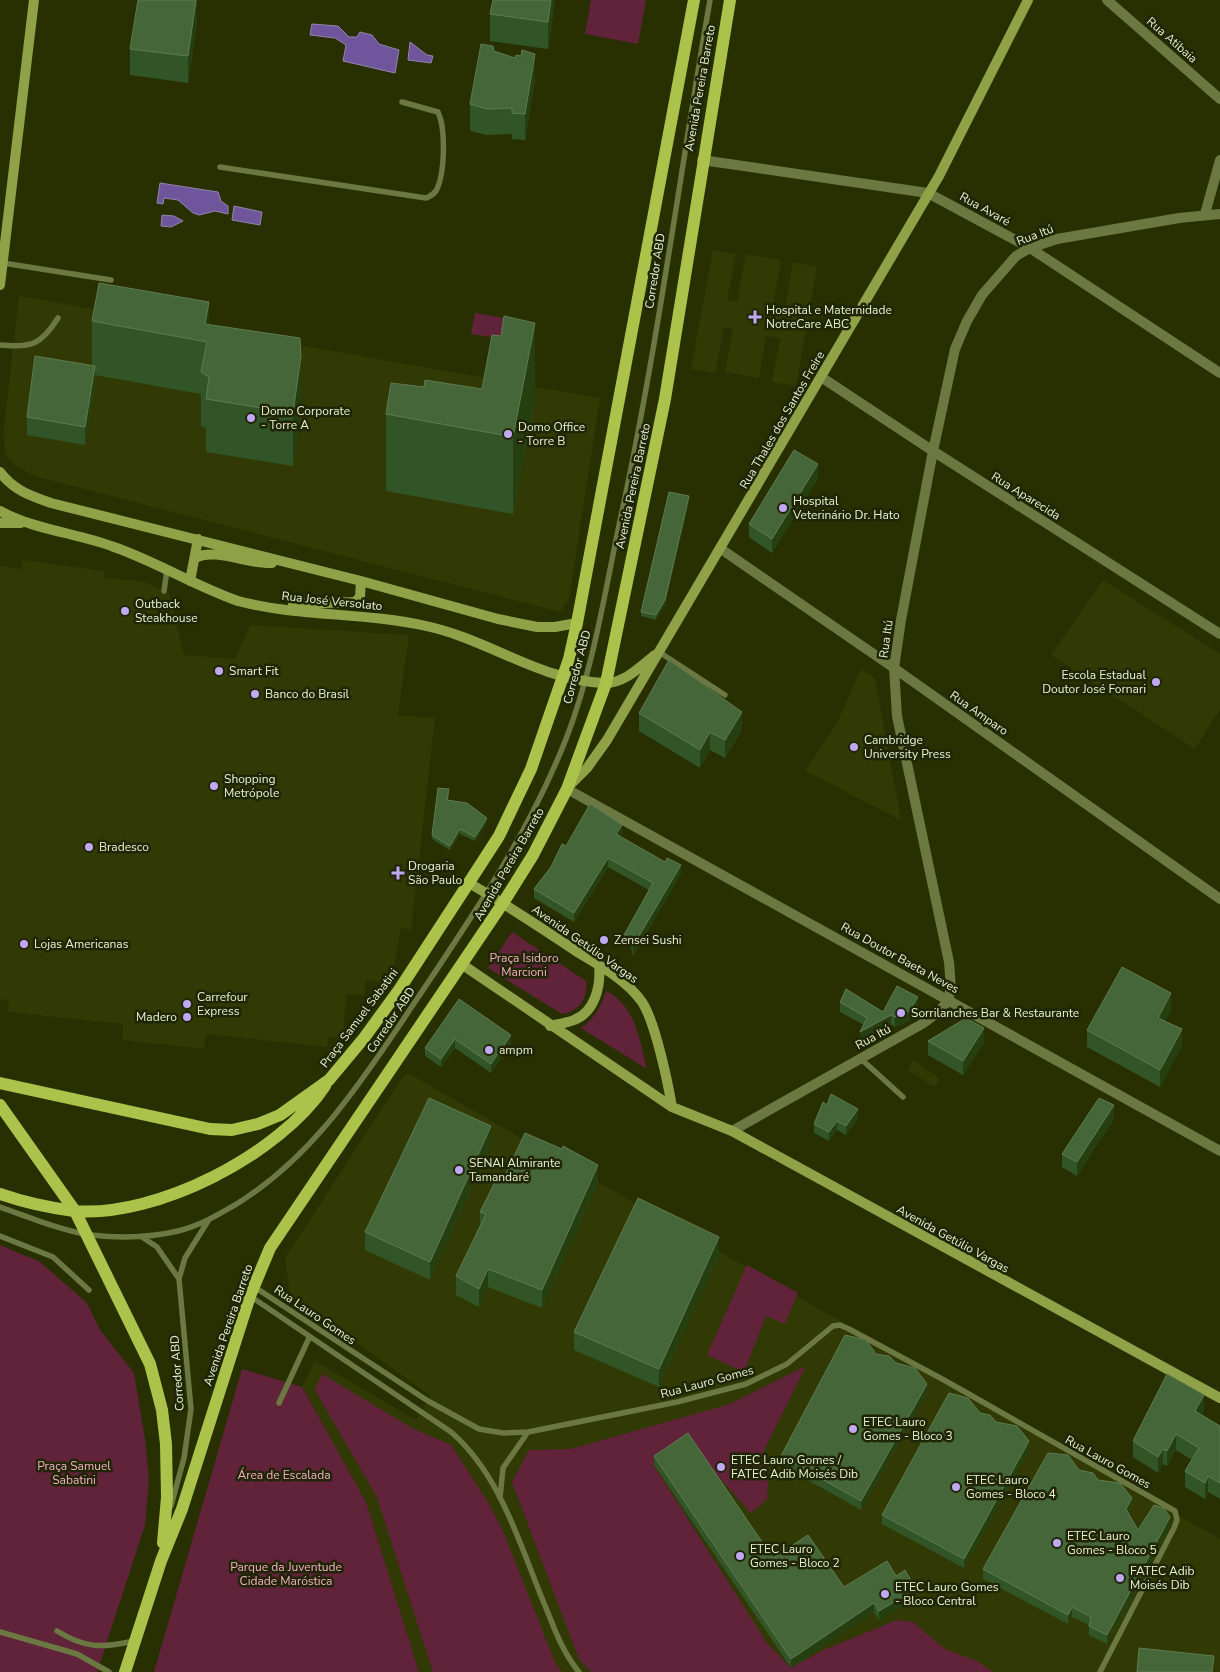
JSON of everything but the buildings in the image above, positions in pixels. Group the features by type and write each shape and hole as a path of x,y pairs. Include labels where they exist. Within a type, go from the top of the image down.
{"main road":[{"name":"Avenida Pereira Barreto","path":"470,883 499,836 516,803 544,734 564,676 577,623 694,0"},
{"name":"Avenida Pereira Barreto","path":"125,1672 161,1561 182,1509 252,1291 270,1248 464,965 533,855 567,789 606,683 654,458 730,0"},
{"name":"Praça Samuel Sabatini","path":"0,1083 210,1130 232,1130 258,1124 280,1115 329,1080 364,1038 399,990 470,883"},
{"path":"0,1194 12,1205 75,1211 98,1210 137,1204 199,1185 250,1157 272,1142 297,1121 315,1101 329,1080"},
{"path":"0,1105 75,1211 141,1342 157,1386 166,1444 165,1528 161,1561"}],"street":[{"path":"0,285 34,0"},
{"name":"Rua Thales dos Santos Freire","path":"567,789 587,768 607,740 721,549 928,193 1028,0"},
{"name":"Rua Atibaia","path":"1107,0 1220,100"},
{"name":"Rua Avaré","path":"702,160 928,193 1030,248 1220,373"},
{"path":"1206,214 1220,160"},
{"name":"Rua Itú","path":"732,1131 922,1024 950,999 949,962 897,716 894,668 901,620 933,452 955,349 967,321 982,296 1002,270 1016,256 1030,248 1057,239 1206,214 1220,214"},
{"name":"Rua Aparecida","path":"821,377 933,452 1220,634"},
{"name":"Rua José Versolato","path":"0,472 8,482 22,492 51,503 361,581 518,624 555,627 577,623"},
{"name":"Rua José Versolato","path":"0,511 32,524 111,545 190,581 238,600 282,608 399,621 441,629 478,642 543,670 564,676 606,683 624,678 660,652"},
{"path":"0,523 32,524"},
{"path":"190,581 198,539"},
{"name":"Rua Amparo","path":"721,549 894,668 1220,900"},
{"path":"195,558 207,554 252,562 284,562"},
{"path":"282,608 302,603 355,602 360,597 361,581"},
{"name":"Rua Doutor Baeta Neves","path":"567,789 950,999 1220,1151"},
{"name":"Avenida Getúlio Vargas","path":"470,883 600,966 635,993 645,1008 667,1074 672,1107"},
{"name":"Avenida Getúlio Vargas","path":"464,965 550,1026 672,1107 732,1131 1220,1398"},
{"path":"550,1026 575,1020 588,1008 598,992 600,966"}],"lane":[{"name":"Corredor ABD","path":"0,1207 12,1205 86,1235 142,1237 181,1230 208,1221 267,1184 304,1152 321,1134 379,1055 488,893 529,824 567,737 586,680 641,420 710,0"},
{"path":"220,167 426,198 434,193 438,186 443,149 442,122 438,112 402,102"},
{"path":"3,263 111,280"},
{"path":"0,345 34,345 48,334 58,318"},
{"path":"164,591 167,570"},
{"path":"660,652 725,696"},
{"path":"860,1058 903,1097"},
{"name":"Corredor ABD","path":"165,1528 184,1458 190,1409 180,1280 185,1258 208,1221"},
{"path":"0,1236 53,1257 89,1290"},
{"path":"142,1237 157,1247 180,1280"},
{"name":"Rua Lauro Gomes","path":"252,1291 309,1338 451,1432 473,1454 500,1498 561,1645 579,1672"},
{"name":"Rua Lauro Gomes","path":"252,1291 447,1412 478,1429 503,1433 528,1432 677,1402 746,1384 787,1364 824,1331 840,1326 944,1380 1175,1512 1177,1520 1174,1528 1100,1672"},
{"path":"279,1403 309,1338"},
{"path":"500,1498 504,1468 528,1432"},
{"path":"57,1631 72,1641 102,1647 134,1641"},
{"path":"0,1632 77,1654 109,1672"}],"shaded area":[{"path":"312,24 338,26 349,37 357,37 360,32 372,35 379,44 399,50 395,73 343,61 346,45 335,38 310,35"},
{"path":"410,42 427,55 433,56 431,63 408,60"},
{"path":"160,183 218,192 221,201 228,206 228,214 215,211 199,215 193,213 178,200 164,198 163,204 157,203"},
{"path":"234,206 262,212 260,225 232,220"},
{"path":"162,215 174,216 183,221 171,227 161,226"},
{"name":"Hospital e Maternidade NotreCare ABC","path":"713,250 736,254 727,300 737,302 746,254 781,260 773,305 785,307 793,262 817,267 796,386 772,382 780,338 766,336 759,378 725,372 733,329 724,327 715,373 691,369"},
{"path":"19,296 600,398 569,599 560,612 34,476 14,465 5,454 4,427"},
{"name":"Shopping Metrópole","path":"23,560 104,571 105,578 142,581 169,593 184,655 235,659 250,625 409,635 398,715 435,718 411,930 401,928 394,966 384,982 366,980 364,995 347,994 342,1039 328,1037 327,1047 206,1034 204,1049 122,1040 123,1024 8,1012 9,1000 0,999 0,566 21,569"},
{"name":"Escola Estadual Doutor José Fornari","path":"1103,580 1220,654 1220,709 1195,749 1051,655"},
{"name":"Cambridge University Press","path":"861,669 875,678 901,820 805,771 837,723"},
{"path":"914,1060 940,1079 934,1087 908,1070"},
{"name":"ETEC Lauro Gomes / FATEC Adib Moisés Dib","path":"408,1073 1220,1539 1220,1672 419,1672 366,1502 302,1387 315,1361 416,1420 431,1396 290,1295 285,1258 400,1081"}],"green space":[{"path":"591,0 646,0 638,44 585,34"},
{"path":"475,313 527,322 523,342 471,334"},
{"name":"Praça Isidoro Marcioni","path":"512,932 586,981 586,993 577,1007 568,1013 562,1014 488,968"},
{"path":"606,991 616,997 630,1014 635,1024 647,1069 581,1028 597,1012"},
{"name":"Praça Samuel Sabatini","path":"0,1245 40,1262 87,1303 100,1330 134,1373 145,1439 149,1480 145,1525 97,1672 0,1672"},
{"path":"747,1265 798,1293 785,1324 766,1316 744,1372 707,1355"},
{"path":"806,1366 759,1461 768,1484 767,1499 751,1513 688,1443 654,1466 767,1643 791,1668 821,1651 897,1620 913,1622 945,1649 977,1661 993,1672 591,1672 579,1659 512,1482 529,1450 571,1449 730,1404"},
{"name":"Parque da Juventude Cidade Maróstica","path":"242,1369 302,1387 366,1502 419,1672 154,1672"},
{"path":"322,1374 412,1428 451,1445 488,1502 503,1531 556,1665 562,1672 433,1672 377,1497 315,1390"}],"place":[{"name":"Hospital e Maternidade NotreCare ABC","path":"755,317"},
{"name":"Domo Corporate - Torre A","path":"251,418"},
{"name":"Domo Office - Torre B","path":"508,434"},
{"name":"Hospital Veterinário Dr. Hato","path":"783,508"},
{"name":"Outback Steakhouse","path":"125,611"},
{"name":"Smart Fit","path":"219,671"},
{"name":"Escola Estadual Doutor José Fornari","path":"1156,682"},
{"name":"Banco do Brasil","path":"255,694"},
{"name":"Cambridge University Press","path":"854,747"},
{"name":"Shopping Metrópole","path":"214,786"},
{"name":"Bradesco","path":"89,847"},
{"name":"Drogaria São Paulo","path":"398,873"},
{"name":"Zensei Sushi","path":"604,940"},
{"name":"Lojas Americanas","path":"24,944"},
{"name":"Carrefour Express","path":"187,1004"},
{"name":"Sorrilanches Bar & Restaurante","path":"901,1013"},
{"name":"Madero","path":"187,1017"},
{"name":"ampm","path":"489,1050"},
{"name":"SENAI Almirante Tamandaré","path":"459,1170"},
{"name":"ETEC Lauro Gomes - Bloco 3","path":"853,1429"},
{"name":"ETEC Lauro Gomes / FATEC Adib Moisés Dib","path":"721,1467"},
{"name":"ETEC Lauro Gomes - Bloco 4","path":"956,1487"},
{"name":"ETEC Lauro Gomes - Bloco 5","path":"1057,1543"},
{"name":"ETEC Lauro Gomes - Bloco 2","path":"740,1556"},
{"name":"FATEC Adib Moisés Dib","path":"1120,1578"},
{"name":"ETEC Lauro Gomes - Bloco Central","path":"885,1594"}],"park label":[{"name":"Área de Escalada","path":"284,1475"}]}
